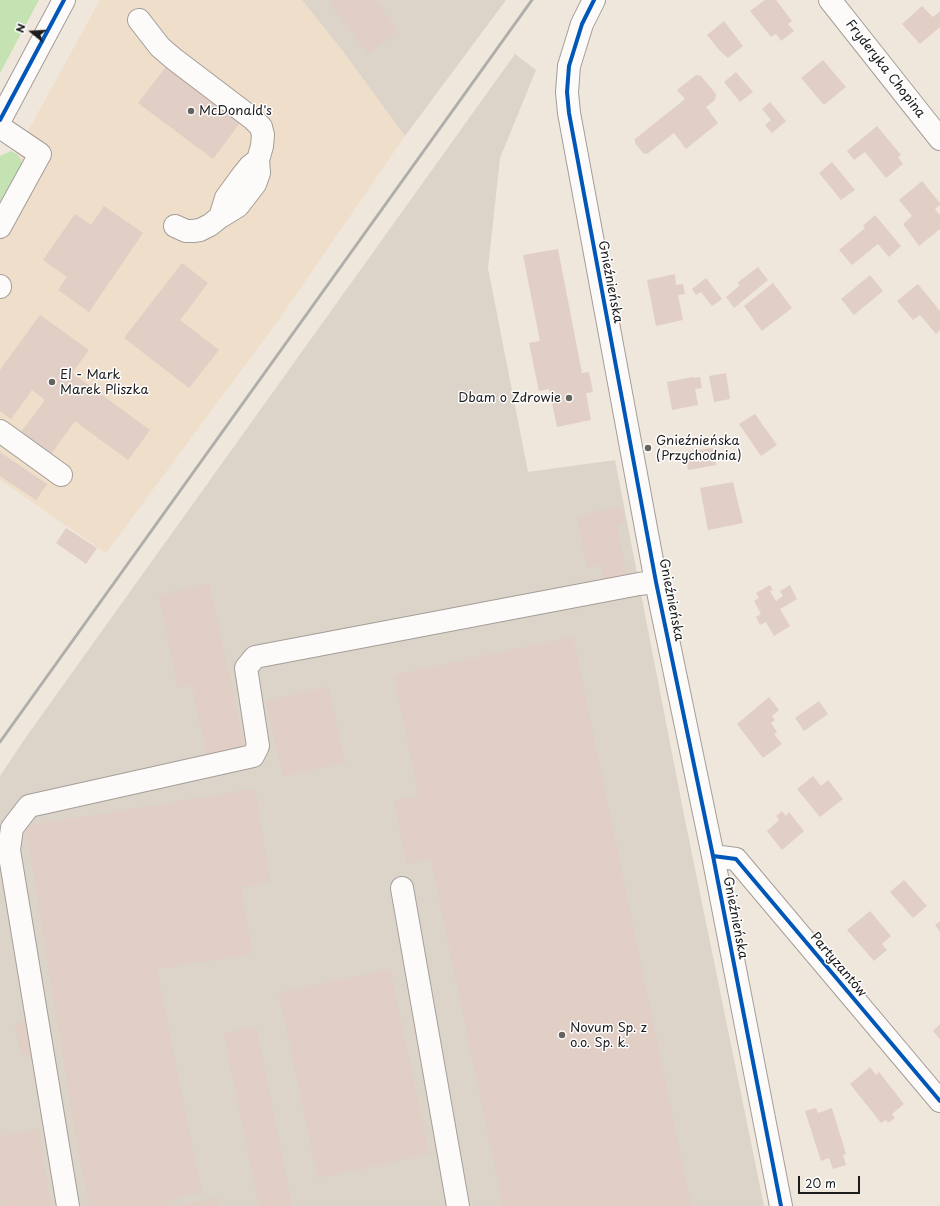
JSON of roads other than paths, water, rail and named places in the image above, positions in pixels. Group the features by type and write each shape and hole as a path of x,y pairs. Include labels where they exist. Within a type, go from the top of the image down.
{"street":[{"path":"0,120 64,0"},
{"name":"Gnieźnieńska","path":"594,0 582,24 568,66 567,92 569,112 656,582 713,856 781,1206"},
{"name":"Fryderyka Chopina","path":"830,0 940,139"},
{"path":"139,20 160,47 253,120 261,128 263,136 255,184 238,206 200,230 186,231 175,226"},
{"path":"0,127 40,154 0,227"},
{"path":"0,431 61,476"},
{"path":"68,1206 9,850 12,828 29,806 253,756 258,746 246,668 255,657 656,582"},
{"name":"Partyzantów","path":"713,856 736,859 940,1101"},
{"path":"402,888 458,1206"}],"railway":[{"path":"0,742 532,0"}],"place":[{"name":"McDonald's","path":"191,111"},
{"name":"El - Mark Marek Pliszka","path":"52,382"},
{"name":"Dbam o Zdrowie","path":"569,398"},
{"name":"Gnieźnieńska (Przychodnia)","path":"648,448"},
{"name":"Novum Sp. z o.o. Sp. k.","path":"562,1035"}]}
